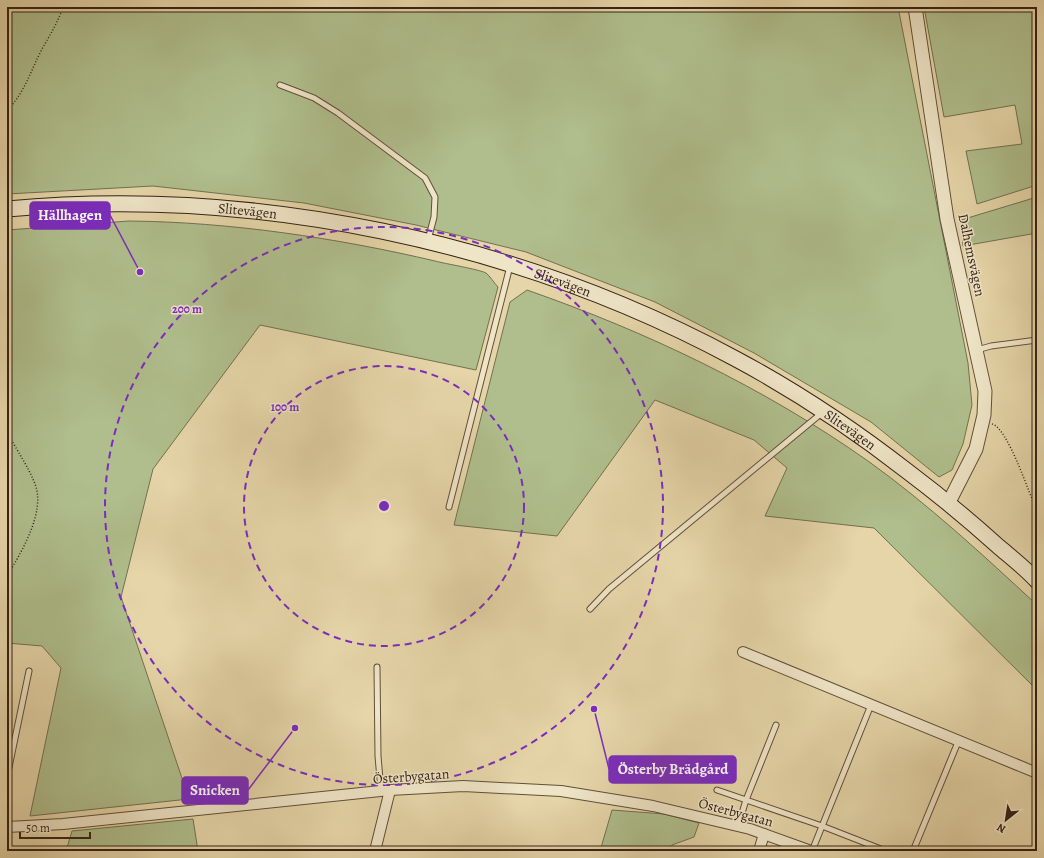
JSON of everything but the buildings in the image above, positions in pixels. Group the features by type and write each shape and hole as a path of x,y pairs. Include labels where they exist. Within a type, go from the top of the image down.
{"main road":[{"name":"Slitevägen","path":"7,209 72,204 218,207 324,220 427,241 548,277 627,307 685,333 737,359 824,411 876,446 949,502 1037,581"}],"street":[{"name":"Dalhemsvägen","path":"915,7 948,219 985,392 983,421 976,449 949,502"},
{"path":"743,652 1037,774"},
{"name":"Österbygatan","path":"7,827 78,822 385,791 463,786 561,790 654,806 738,826 811,851"},
{"path":"375,851 385,791"},
{"path":"759,851 764,834"}],"lane":[{"path":"280,85 314,98 338,113 425,178 435,197 434,217 427,241"},
{"path":"449,507 510,265"},
{"path":"977,350 990,346 1037,340"},
{"path":"590,608 609,589 824,411"},
{"path":"377,667 378,756 385,791"},
{"path":"7,777 29,671"},
{"path":"811,851 871,705"},
{"path":"738,826 746,800 776,725"},
{"path":"913,851 958,742"},
{"path":"717,790 822,826 886,851"}],"path":[{"path":"7,110 23,91 42,50 56,25 63,7"},
{"path":"983,421 997,425 1007,438 1037,511"},
{"path":"7,432 35,484 37,502 33,527 7,576"}],"green space":[{"path":"7,7 898,7 968,363 972,405 963,444 952,470 939,477 871,422 754,353 655,302 526,252 416,225 304,203 153,186 7,194"},
{"path":"924,7 1037,7 1037,185 977,204 966,151 1022,144 1015,105 944,117"},
{"path":"1037,197 1037,233 963,246 961,220"},
{"path":"129,221 206,224 322,238 482,271 488,274 498,287 476,370 260,325 153,469 121,597 189,799 30,816 61,668 42,646 7,643 7,230"},
{"path":"527,290 572,306 660,343 746,385 828,434 890,477 934,512 1037,605 1037,690 874,528 765,516 787,468 754,440 655,400 557,536 454,525 510,302"},
{"path":"612,810 664,814 699,823 694,837 672,845 670,851 600,851"},
{"path":"193,819 198,851 66,851 72,831"}],"place":[{"name":"Hällhagen","path":"140,272"},
{"name":"Österby Brädgård","path":"594,709"},
{"name":"Snicken","path":"295,728"}]}
